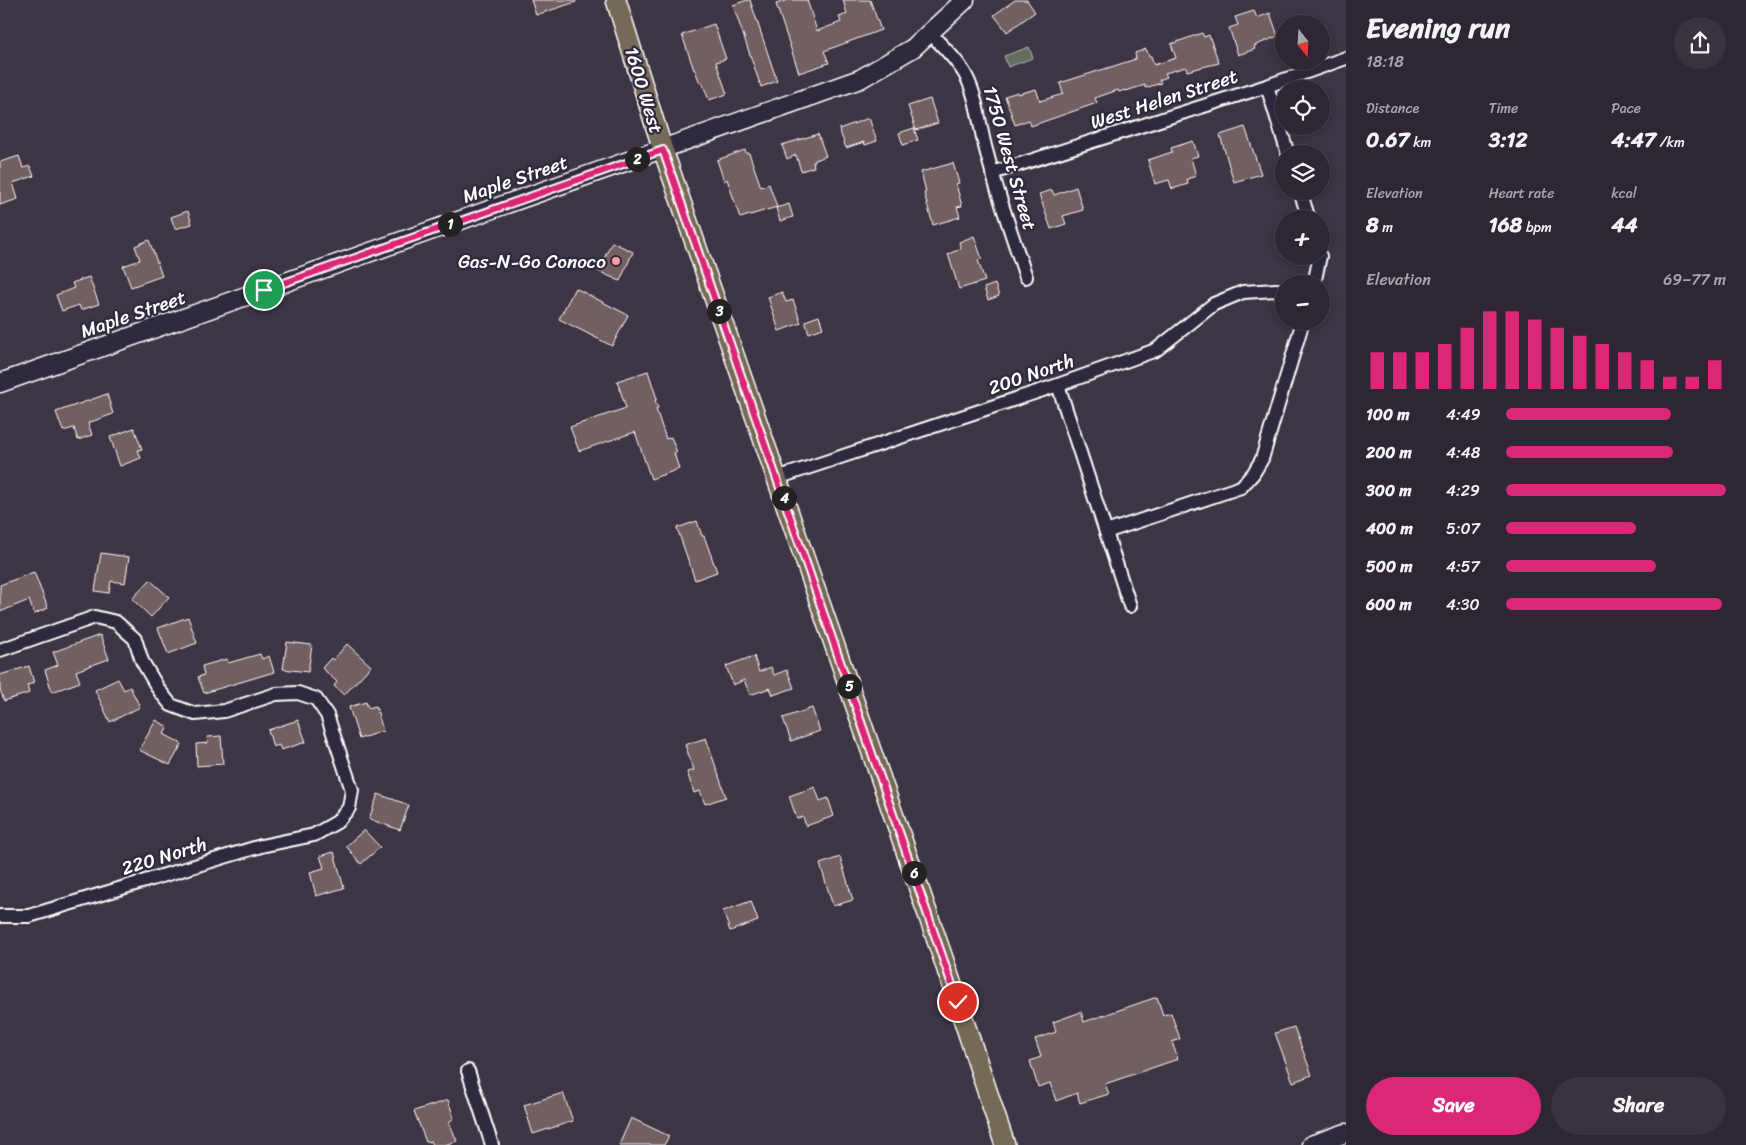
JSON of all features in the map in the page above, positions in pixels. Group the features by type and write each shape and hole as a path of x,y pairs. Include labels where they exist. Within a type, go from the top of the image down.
{"main road":[{"name":"1600 West","path":"616,0 663,150 943,958 1005,1145"},
{"name":"Maple Street","path":"0,383 860,79 913,48 965,0"},
{"path":"1311,1145 1346,1133"}],"street":[{"name":"1750 West Street","path":"929,32 954,58 975,96 984,145 1026,277"},
{"name":"West Helen Street","path":"992,173 1267,86 1346,58"},
{"path":"1267,86 1285,145"},
{"name":"200 North","path":"777,478 1058,385 1156,350 1214,304 1243,292 1275,290"},
{"path":"1106,532 1241,487 1253,474 1262,459 1300,330"},
{"path":"1058,385 1130,606"},
{"name":"220 North","path":"0,650 95,618 116,622 135,639 142,661 159,690 171,705 195,714 224,711 276,694 298,693 316,699 328,715 352,790 349,808 337,822 314,835 261,846 29,916 0,916"},
{"path":"468,1071 492,1145"}],"shaded area":[{"path":"1029,47 1033,58 1008,67 1004,56"}],"building":[{"path":"531,0 575,0 576,2 536,15"},
{"path":"750,0 777,81 761,87 733,5"},
{"path":"788,0 807,0 817,31 841,22 839,17 847,14 843,0 870,0 881,30 824,51 829,63 799,73 776,4"},
{"path":"1015,0 1027,0 1035,12 1007,32 994,15"},
{"path":"1254,11 1257,18 1270,13 1275,27 1275,37 1254,46 1255,49 1238,55 1229,28 1238,25 1235,17"},
{"path":"714,24 726,59 716,62 727,94 709,100 702,82 700,83 694,70 682,35"},
{"path":"1202,33 1204,37 1209,35 1219,63 1187,71 1186,67 1165,73 1167,77 1159,80 1161,83 1145,88 1145,85 1126,91 1119,92 1118,90 1095,98 1097,103 1031,126 1029,120 1015,125 1005,96 1036,89 1040,101 1063,94 1060,83 1136,59 1135,53 1146,49 1154,65 1176,58 1171,44"},
{"path":"930,99 938,123 916,130 908,106"},
{"path":"869,118 877,141 865,145 864,142 846,148 839,129"},
{"path":"1245,127 1261,174 1234,182 1220,135"},
{"path":"914,128 918,140 903,145 899,133"},
{"path":"818,134 826,156 815,160 813,162 814,167 801,171 796,155 787,159 782,145"},
{"path":"1193,141 1198,156 1191,158 1196,176 1187,179 1188,184 1172,189 1169,180 1155,184 1148,160 1172,152 1171,148"},
{"path":"745,150 746,153 749,153 761,187 769,184 777,207 740,218 727,179 724,181 717,160"},
{"path":"19,156 23,168 30,166 34,176 13,183 18,199 0,205 0,162"},
{"path":"953,163 959,183 956,184 962,206 957,207 960,217 933,225 924,193 926,192 921,172"},
{"path":"1076,187 1083,210 1063,216 1066,224 1051,229 1039,194 1052,190 1054,195"},
{"path":"789,204 793,217 780,221 776,208"},
{"path":"188,211 192,224 175,229 171,217"},
{"path":"974,236 982,259 978,260 985,281 959,289 948,254 961,249 959,242"},
{"path":"149,240 162,276 131,287 123,266 140,260 135,246"},
{"name":"Gas-N-Go Conoco","path":"612,242 633,252 620,281 598,271"},
{"path":"89,277 99,304 81,310 79,305 62,311 56,295 74,288 72,283"},
{"path":"995,284 999,296 988,300 984,288"},
{"path":"575,288 628,315 612,346 559,319"},
{"path":"782,292 786,302 793,300 801,323 779,331 768,297"},
{"path":"819,316 823,328 809,333 805,321"},
{"path":"648,371 657,399 655,400 658,408 656,409 666,439 671,437 677,452 674,453 679,469 651,479 635,432 579,451 570,427 626,408 617,381"},
{"path":"107,394 113,414 88,423 92,435 78,440 74,428 63,431 56,412"},
{"path":"134,428 142,449 138,450 141,458 120,466 110,437"},
{"path":"697,521 717,572 695,580 677,528"},
{"path":"101,553 129,557 125,583 111,581 109,593 95,591"},
{"path":"34,572 48,608 34,614 29,600 0,612 0,585"},
{"path":"150,580 169,597 151,617 132,599"},
{"path":"188,617 197,643 168,654 158,628"},
{"path":"100,635 109,659 76,671 80,682 52,692 45,670 58,665 53,652"},
{"path":"287,642 312,645 308,672 283,669"},
{"path":"347,644 371,666 344,695 334,686 337,682 322,668 331,658 333,660"},
{"path":"260,654 262,659 269,656 274,672 204,693 198,677 204,675 202,666 227,659 228,663"},
{"path":"754,656 759,672 771,667 774,675 787,670 794,688 773,695 770,688 750,695 744,680 733,685 726,666"},
{"path":"29,666 34,683 27,685 29,693 4,701 0,689 0,675"},
{"path":"118,679 124,690 130,687 140,707 110,722 95,690"},
{"path":"366,702 368,708 376,706 383,731 359,739 349,707"},
{"path":"812,708 820,731 791,741 783,718"},
{"path":"156,720 168,727 164,734 182,744 170,765 139,750"},
{"path":"298,720 306,742 281,750 279,745 273,747 268,730"},
{"path":"221,736 223,764 197,766 196,744 208,743 207,737"},
{"path":"706,738 726,797 705,804 700,791 694,793 687,772 694,770 685,745"},
{"path":"815,787 820,801 828,798 834,816 806,826 803,817 797,819 789,796"},
{"path":"378,794 409,805 400,830 369,819"},
{"path":"364,830 380,847 361,864 346,846"},
{"path":"334,852 344,888 316,896 310,872 324,868 320,856"},
{"path":"840,857 853,900 833,906 820,864"},
{"path":"751,901 758,921 730,931 723,911"},
{"path":"1157,997 1163,1015 1171,1013 1180,1039 1172,1042 1178,1059 1105,1084 1109,1094 1080,1103 1077,1093 1056,1101 1050,1083 1038,1087 1030,1061 1041,1057 1035,1039 1056,1032 1053,1022 1081,1012 1084,1022"},
{"path":"1294,1027 1312,1075 1293,1082 1275,1033"},
{"path":"563,1093 573,1121 533,1134 524,1105"},
{"path":"448,1100 454,1118 449,1122 457,1141 444,1145 433,1145 431,1141 426,1142 414,1111"},
{"path":"631,1118 669,1136 664,1145 619,1145"}],"place":[{"name":"Gas-N-Go Conoco","path":"616,261"}],"route":[{"path":"264,290 663,150 958,1002"}]}
